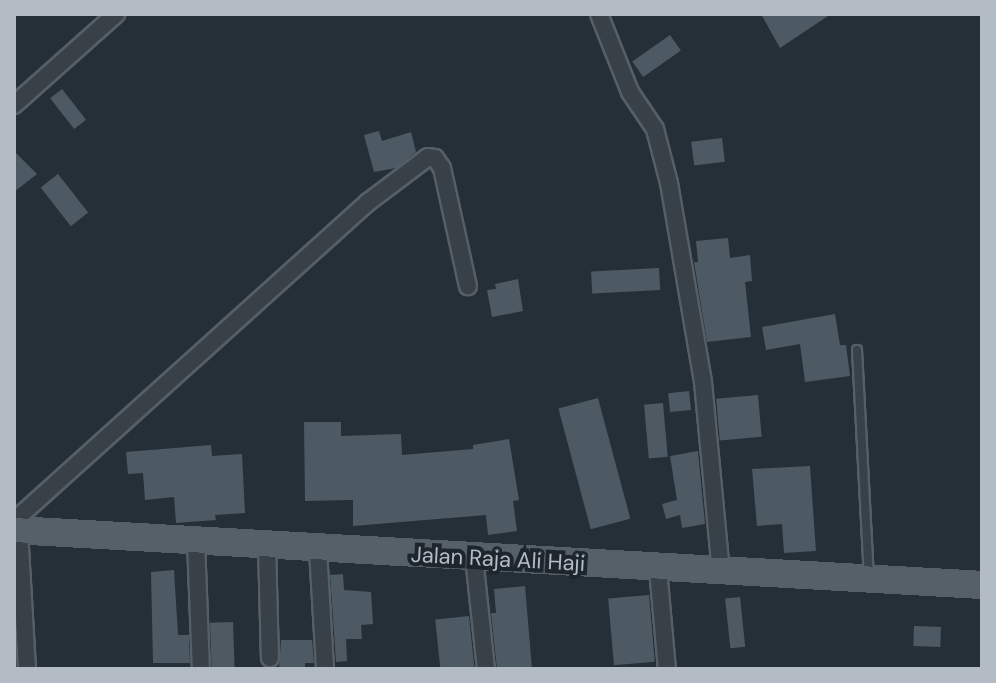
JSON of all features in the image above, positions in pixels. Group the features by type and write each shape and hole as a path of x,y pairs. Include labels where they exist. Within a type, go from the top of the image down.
{"main road":[{"name":"Jalan Raja Ali Haji","path":"16,527 318,550 982,585"}],"street":[{"path":"14,105 116,14"},
{"path":"599,14 630,92 655,129 669,183 703,382 721,572"},
{"path":"27,669 16,527 367,203 428,157 435,158 442,168 468,286"},
{"path":"196,541 201,669"},
{"path":"267,546 270,658"},
{"path":"318,550 325,669"},
{"path":"474,557 486,669"},
{"path":"658,569 667,669"}],"lane":[{"path":"857,350 869,580"}],"building":[{"path":"761,14 831,14 780,48"},
{"path":"670,35 681,51 643,77 632,61"},
{"path":"62,89 86,120 74,129 50,98"},
{"path":"379,131 382,141 411,132 416,152 396,168 374,172 364,135"},
{"path":"722,138 725,162 694,166 691,142"},
{"path":"14,151 37,174 14,192"},
{"path":"58,174 88,213 71,226 41,188"},
{"path":"728,238 730,258 750,255 752,281 745,282 751,337 707,342 694,262 698,262 696,241"},
{"path":"659,268 660,290 592,294 591,272"},
{"path":"518,279 523,311 492,317 487,290 496,289 495,284"},
{"path":"835,314 840,345 846,345 850,376 805,382 800,344 766,350 762,327"},
{"path":"689,391 691,410 670,412 668,393"},
{"path":"758,395 762,437 720,441 716,399"},
{"path":"598,398 630,519 591,529 558,409"},
{"path":"663,403 668,457 649,458 644,405"},
{"path":"304,422 341,422 341,436 401,434 402,455 473,449 473,445 509,439 519,500 513,501 517,531 488,535 486,515 353,526 353,500 305,501"},
{"path":"211,445 212,456 242,454 245,513 215,515 216,520 176,523 174,497 145,500 143,473 128,474 126,452"},
{"path":"698,451 705,524 682,528 680,515 666,519 662,504 677,500 670,456"},
{"path":"810,466 816,551 784,553 782,524 757,526 752,469"},
{"path":"174,570 178,635 189,635 190,663 153,663 151,572"},
{"path":"343,574 344,590 371,592 373,624 361,625 362,639 346,639 347,661 336,662 330,575"},
{"path":"525,586 532,669 497,669 491,613 496,613 494,589"},
{"path":"649,595 655,662 614,665 608,599"},
{"path":"740,597 745,647 730,648 725,599"},
{"path":"469,616 475,669 440,669 435,620"},
{"path":"233,622 235,669 212,669 210,623"},
{"path":"914,626 941,627 940,647 913,646"},
{"path":"281,640 312,640 314,663 305,663 305,669 279,669"}]}
